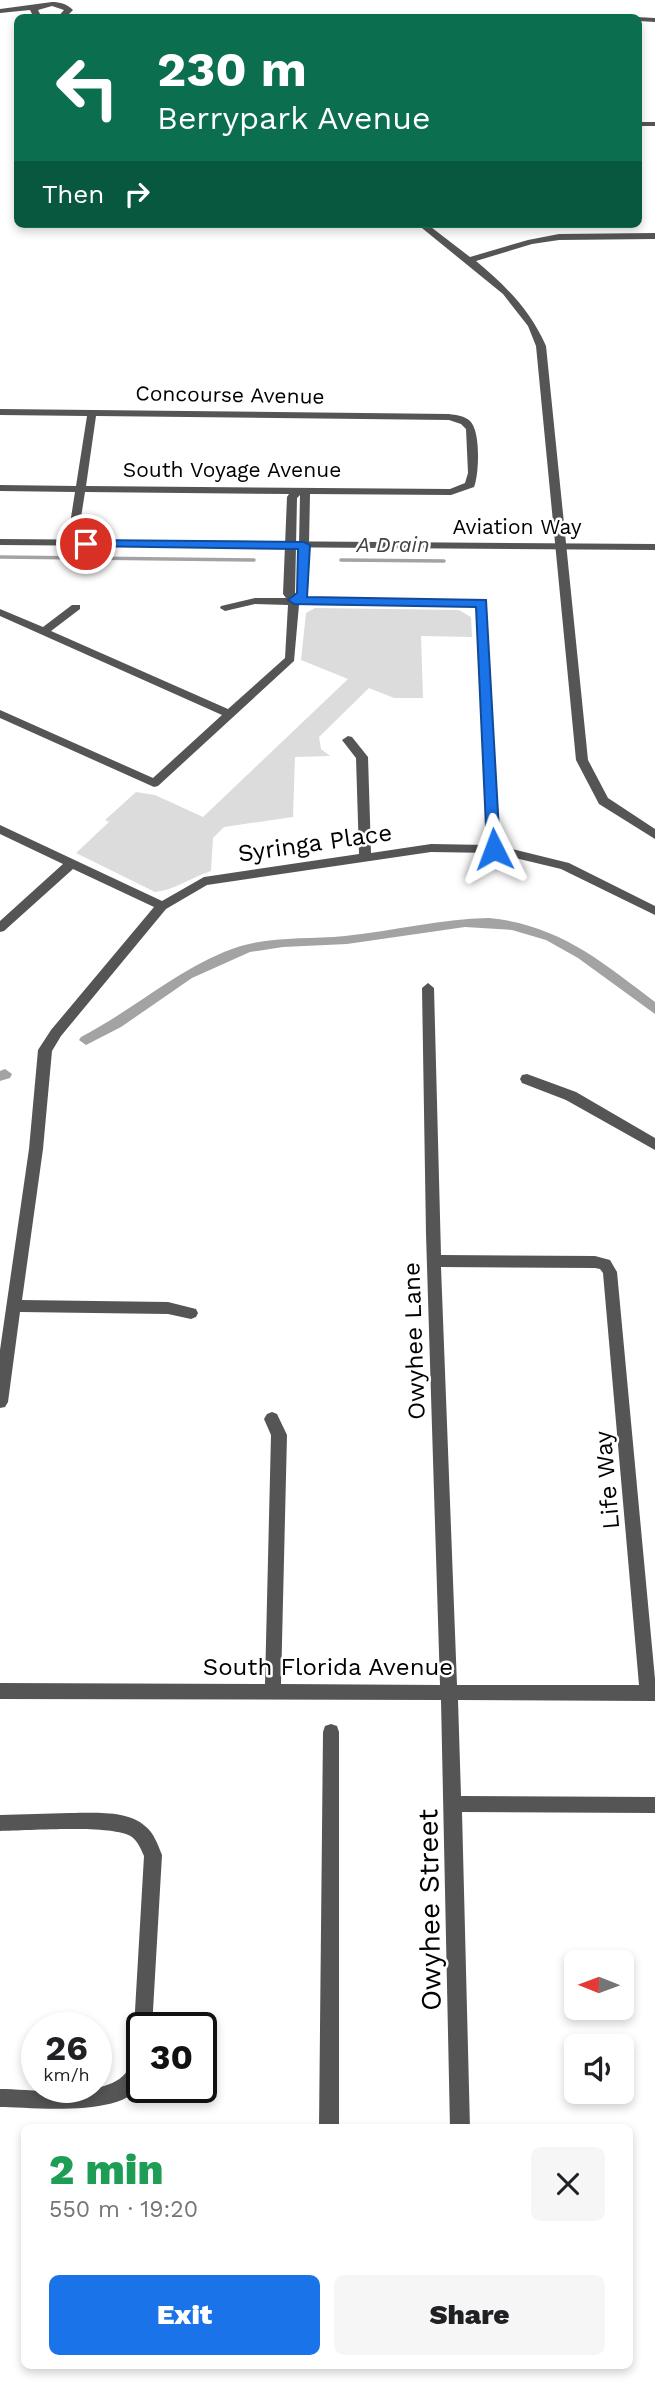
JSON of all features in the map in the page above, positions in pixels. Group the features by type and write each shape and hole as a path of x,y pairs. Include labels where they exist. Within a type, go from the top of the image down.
{"street":[{"path":"0,13 54,4 88,13 120,14"},
{"path":"35,14 33,12 38,7"},
{"path":"67,14 68,9"},
{"path":"426,228 504,290 535,328 541,346 582,760 603,801 655,835"},
{"path":"467,261 531,242 559,237 655,236"},
{"name":"Concourse Avenue","path":"0,411 460,419 469,424 471,429 472,481 463,489"},
{"path":"72,543 92,413"},
{"name":"South Voyage Avenue","path":"0,488 436,492 463,489"},
{"path":"0,714 154,783 290,659 294,600 288,594 292,496 300,489 306,496 303,594 294,600"},
{"name":"Aviation Way","path":"0,542 655,547"},
{"path":"225,608 255,601 294,600 482,603 494,849"},
{"path":"44,631 76,607"},
{"path":"0,612 230,714"},
{"path":"348,740 362,757 365,855"},
{"path":"0,829 162,906"},
{"name":"Syringa Place","path":"13,1306 36,1149 45,1050 56,1033 162,906 204,881 365,855 431,848 494,849 565,866 655,911"},
{"path":"0,928 72,863"},
{"name":"Owyhee Lane","path":"428,988 434,1261 449,1692"},
{"path":"527,1079 571,1096 655,1145"},
{"name":"Life Way","path":"434,1261 595,1262 605,1264 610,1272 652,1693"},
{"path":"0,1402 13,1306 167,1308 191,1313"},
{"path":"272,1419 279,1435 273,1692"},
{"name":"South Florida Avenue","path":"0,1691 652,1693"},
{"name":"Owyhee Street","path":"449,1692 460,2124"},
{"path":"329,2124 331,1732"},
{"path":"453,1804 655,1805"},
{"path":"0,1823 114,1824 134,1829 145,1838 153,1855 144,2012"},
{"path":"0,2098 96,2099 121,2092 126,2087"}],"shaded area":[{"path":"315,608 459,610 471,617 472,637 421,636 423,698 394,698 369,688 319,737 321,749 330,756 295,757 293,817 224,827 213,838 211,871 170,889 155,892 76,853 109,822 105,820 136,792 155,795 203,817 348,679 301,660 306,613"}],"waterway":[{"name":"A Drain","path":"0,557 254,560"},
{"name":"A Drain","path":"341,560 444,561"},
{"path":"86,1040 188,975 247,949 283,943 347,940 465,923 512,925 551,937 598,965 655,1009"},
{"path":"0,1076 5,1074"}],"route":[{"path":"86,544 304,545 303,594 294,600 482,603 494,849"}]}
